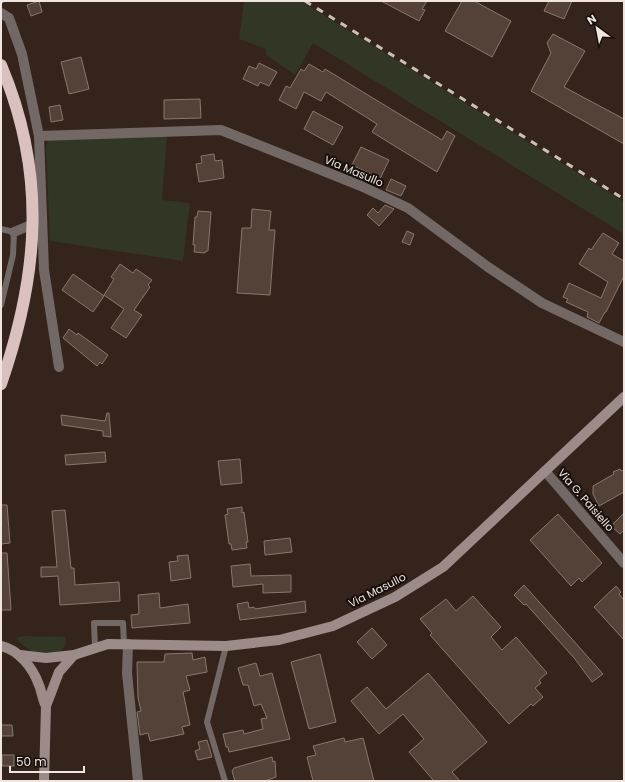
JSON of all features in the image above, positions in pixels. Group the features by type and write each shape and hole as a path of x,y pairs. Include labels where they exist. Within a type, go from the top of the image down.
{"highway":[{"path":"1,65 19,115 29,166 33,202 32,251 26,297 16,339 1,384"}],"main road":[{"name":"Via Masullo","path":"1,646 20,656 46,658 74,655 108,644 226,646 279,640 332,626 394,597 443,566 624,397"},
{"name":"Via Masullo","path":"44,781 46,706 59,672 74,655"},
{"name":"Via Masullo","path":"20,656 37,680 46,706"}],"street":[{"path":"1,13 10,18 22,54 39,136 44,270 59,367"},
{"name":"Via Masullo","path":"39,136 221,130 361,186 408,208 488,267 542,303 624,342"},
{"path":"14,232 43,219"},
{"name":"Via G. Paisiello","path":"545,471 624,563"},
{"path":"126,644 127,673 138,781"}],"lane":[{"path":"1,229 14,232 13,255 1,305"},
{"path":"95,647 94,624 123,623 126,644"},
{"path":"225,781 207,722 226,646"}],"green space":[{"path":"244,1 301,1 624,202 624,234 313,43 295,75 266,55 266,49 239,39"},
{"path":"167,136 162,200 190,203 183,261 50,241 46,147 48,140"},
{"path":"24,636 65,637 66,642 61,650 57,652 52,654 41,654 31,651 16,638"}],"building":[{"path":"39,1 42,12 31,16 27,5"},
{"path":"381,1 427,1 422,9 425,10 419,21"},
{"path":"462,1 474,1 511,21 492,57 445,31"},
{"path":"549,1 572,1 564,19 544,11"},
{"path":"553,34 585,51 564,87 624,119 624,144 531,91 551,53 547,43"},
{"path":"81,57 89,89 69,94 61,62"},
{"path":"259,63 277,72 269,86 260,82 258,86 243,79 249,66 256,69"},
{"path":"309,64 323,72 325,69 442,140 447,131 455,136 437,172 372,132 377,124 326,92 321,101 304,92 296,109 279,100 286,86 290,88 301,69 304,71"},
{"path":"200,99 201,118 164,119 164,100"},
{"path":"60,105 63,120 51,122 49,107"},
{"path":"313,111 343,127 333,145 304,129"},
{"path":"361,147 389,160 380,179 352,165"},
{"path":"214,154 215,161 222,160 224,178 199,182 196,164 202,163 201,156"},
{"path":"391,179 406,186 401,196 386,190"},
{"path":"385,205 394,209 379,226 367,215 373,208 378,213"},
{"path":"252,209 271,211 269,230 275,230 270,295 237,293 242,228 251,228"},
{"path":"198,211 211,212 208,251 205,253 194,252 195,217 197,217"},
{"path":"407,231 414,234 410,245 402,242"},
{"path":"603,233 619,243 612,254 624,261 624,276 599,323 587,317 588,312 566,302 568,299 563,297 569,283 601,298 608,282 579,264 589,248 591,250"},
{"path":"120,264 133,273 136,269 152,280 148,285 150,287 134,310 142,315 126,338 111,328 124,309 104,295 114,279 111,277"},
{"path":"73,274 104,296 93,312 62,290"},
{"path":"69,329 77,335 78,333 108,355 102,364 100,362 97,366 63,338"},
{"path":"107,413 109,413 111,437 103,436 103,431 62,425 61,415 105,421"},
{"path":"105,452 106,462 66,465 65,455"},
{"path":"240,459 242,483 221,485 218,461"},
{"path":"620,469 621,471 624,470 624,492 599,506 593,494 593,486"},
{"path":"1,505 7,505 10,543 1,544"},
{"path":"242,507 248,542 246,542 247,548 232,550 231,544 229,544 225,515 228,514 227,509"},
{"path":"65,510 71,568 74,568 75,585 119,582 120,601 60,605 58,576 41,577 41,567 57,567 52,511"},
{"path":"624,513 624,530 620,534 611,526"},
{"path":"558,514 602,563 582,582 579,578 571,586 530,540"},
{"path":"290,538 292,552 265,555 264,541"},
{"path":"1,553 7,553 11,610 1,610"},
{"path":"188,555 191,578 171,581 169,562 178,561 177,556"},
{"path":"250,564 251,576 291,575 291,592 263,593 263,584 233,587 231,566"},
{"path":"524,585 603,674 592,682 575,659 526,604 524,605 514,595"},
{"path":"616,586 621,592 619,594 624,600 624,640 594,607"},
{"path":"159,593 160,608 188,604 190,623 132,628 131,615 139,614 138,595"},
{"path":"473,596 501,627 491,637 502,650 516,637 547,673 539,680 541,683 535,688 543,697 533,706 531,704 509,724 430,635 432,633 420,619 446,599 456,611"},
{"path":"305,601 306,612 240,620 237,604 248,602 249,608 254,607 255,609"},
{"path":"372,628 387,645 372,659 357,642"},
{"path":"192,653 193,660 205,657 207,672 186,676 190,690 183,692 190,725 182,727 184,734 150,741 148,733 140,735 137,712 141,711 138,698 137,662 164,662 165,654"},
{"path":"320,654 336,722 309,729 291,662"},
{"path":"256,663 260,676 272,673 290,739 229,752 228,747 226,747 223,734 243,730 244,734 263,729 261,719 267,718 261,704 254,706 248,685 243,685 238,668"},
{"path":"428,673 487,742 452,772 460,781 434,781 409,752 424,739 403,714 379,734 351,701 367,687 386,709"},
{"path":"1,725 12,725 13,736 1,736"},
{"path":"344,738 345,742 363,738 374,781 313,781 307,757 316,755 313,746"},
{"path":"207,740 212,757 198,760 195,751 200,749 198,742"},
{"path":"2,755 14,755 14,766 2,766"},
{"path":"272,757 273,762 275,761 276,777 265,781 235,781 232,771 234,768"}],"railway":[{"path":"305,1 624,199"}]}
